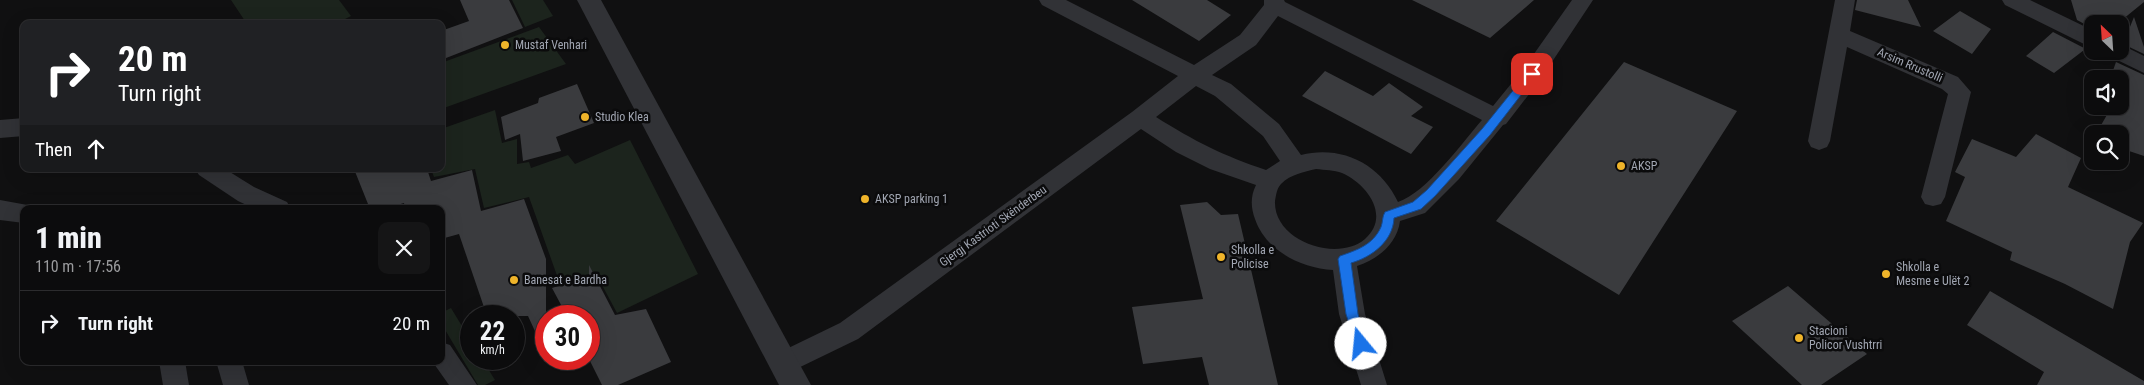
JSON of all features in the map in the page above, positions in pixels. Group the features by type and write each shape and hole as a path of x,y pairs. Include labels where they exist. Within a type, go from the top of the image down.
{"street":[{"name":"Gjergj Kastrioti Skënderbeu","path":"588,0 791,378 849,331 1196,75 1248,40 1274,3"},
{"path":"1049,0 1223,90 1253,113 1271,130 1294,163"},
{"path":"1389,215 1417,206 1451,173 1498,118 1532,74 1583,0"},
{"path":"1818,141 1846,0"},
{"path":"2012,0 2084,35"},
{"path":"1274,3 1498,118"},
{"name":"Arsim Rrustolli","path":"1840,35 1950,82 1960,92 1933,197"},
{"path":"2129,57 2144,65"},
{"path":"1140,118 1184,146 1218,163 1270,181"},
{"path":"0,128 20,127"},
{"path":"1328,160 1361,172 1370,179 1384,196 1389,215 1388,224 1379,242 1358,256 1329,260 1314,257 1287,245 1276,236 1268,225 1263,208 1264,191 1276,173 1294,163 1328,160"},
{"path":"212,172 246,194 270,205"},
{"path":"0,210 20,212"},
{"path":"1344,259 1352,314 1374,385"},
{"path":"445,359 464,385"},
{"path":"173,365 176,385"},
{"path":"229,365 236,385"}],"shaded area":[{"path":"231,0 339,0 351,16 343,20 244,20"},
{"path":"512,0 543,0 553,16 525,27"},
{"path":"539,27 566,64 445,108 445,62"},
{"path":"495,110 502,143 517,139 517,164 529,162 531,168 568,155 575,164 630,140 698,274 617,313 595,272 560,284 529,197 484,208 475,169 434,177 432,172 445,172 445,128"},
{"path":"451,308 460,323 460,355 445,330 445,311"},
{"path":"469,370 489,370 495,380 485,385 478,385"}],"building":[{"path":"460,0 509,0 523,28 445,58 445,30 469,21"},
{"path":"1132,0 1207,0 1231,15 1199,41"},
{"path":"1412,0 1534,0 1490,38"},
{"path":"1857,0 1908,0 1921,27 1855,10"},
{"path":"2071,0 2144,0 2128,15 2084,15 2084,24 2077,20"},
{"path":"1960,11 1991,29 1972,54 1933,31"},
{"path":"2134,17 2144,47 2144,54 2129,47 2129,29"},
{"path":"2053,32 2084,48 2084,50 2054,73 2026,56"},
{"name":"AKSP","path":"1624,62 1737,111 1619,295 1496,221"},
{"path":"2116,62 2144,75 2144,156 2129,151 2129,125 2101,125 2107,115 2129,115 2129,70 2113,70"},
{"path":"1325,71 1373,96 1389,83 1423,107 1411,116 1433,127 1411,154 1302,96"},
{"path":"577,84 594,123 556,137 561,151 523,161 520,134 505,140 501,117 538,103 539,98"},
{"path":"2036,134 2081,158 2068,187 2143,223 2130,242 2113,309 2065,284 2010,260 2012,252 1946,221 1965,177 1955,172 1972,139 2016,157"},
{"path":"472,170 481,211 524,199 546,259 546,305 535,305 535,331 528,316 525,316 525,305 483,305 459,234 445,238 445,205 404,205 404,203 397,205 368,205 355,172 428,172 431,181"},
{"name":"Shkolla e Policise","path":"1207,202 1221,215 1238,214 1278,385 1209,385 1202,357 1143,364 1132,307 1203,299 1180,205"},
{"path":"589,265 615,315 646,309 671,362 618,385 602,385 594,370 600,370 600,305 561,305 552,288 589,276"},
{"name":"Stacioni Policor Vushtrri","path":"1788,286 1867,354 1821,385 1802,385 1732,321"},
{"path":"1990,291 2144,381 2144,385 2037,385 2044,372 1967,325"}],"place":[{"name":"Mustaf Venhari","path":"505,45"},
{"name":"Studio Klea","path":"585,117"},
{"name":"AKSP","path":"1621,166"},
{"name":"AKSP parking 1","path":"865,199"},
{"name":"Shkolla e Policise","path":"1221,257"},
{"name":"Shkolla e Mesme e Ulët 2","path":"1886,274"},
{"name":"Banesat e Bardha","path":"514,280"},
{"name":"Stacioni Policor Vushtrri","path":"1799,338"}],"route":[{"path":"1361,344 1352,314 1344,259 1358,256 1370,250 1385,233 1389,215 1417,206 1431,193 1451,173 1498,118 1532,74"}]}
